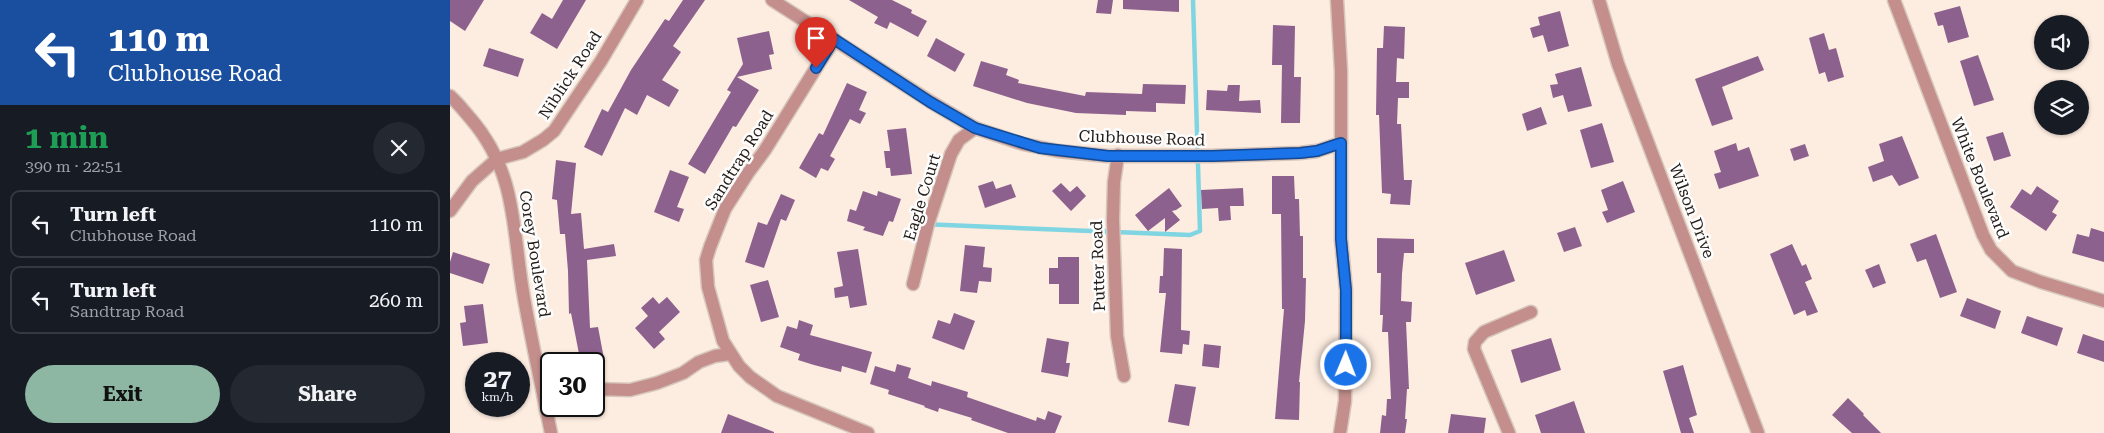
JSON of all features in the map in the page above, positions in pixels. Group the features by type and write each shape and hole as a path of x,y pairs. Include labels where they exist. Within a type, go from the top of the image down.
{"street":[{"name":"Niblick Road","path":"450,211 472,181 497,159 523,152 554,131 601,61 637,0"},
{"name":"Clubhouse Road","path":"772,0 930,102 975,128 1040,148 1092,155 1212,156 1300,153 1317,151 1341,143"},
{"path":"1337,0 1341,71 1341,239 1345,269 1347,346 1345,401 1340,433"},
{"name":"Wilson Drive","path":"1599,0 1618,64 1758,433"},
{"name":"White Boulevard","path":"1894,0 1983,235 1991,250 2012,271 2104,301"},
{"name":"Sandtrap Road","path":"834,39 765,150 748,172 725,209 706,260 710,300 723,341 730,354 750,377 777,396 868,433"},
{"name":"Corey Boulevard","path":"450,96 479,128 497,159 510,194 524,296 540,360"},
{"name":"Eagle Court","path":"913,284 928,224 951,154 959,140 975,128"},
{"name":"Putter Road","path":"1118,155 1114,182 1113,219 1117,336 1124,376"},
{"path":"1509,433 1474,350 1475,342 1484,332 1531,312"},
{"path":"605,389 630,390 657,383 683,373 699,362 715,356 730,354"},
{"name":"Corey Boulevard","path":"550,417 551,433"}],"building":[{"path":"450,0 484,0 465,31 450,21"},
{"path":"563,0 586,0 557,49 530,33 542,13 552,19"},
{"path":"683,0 705,0 673,46 681,52 662,80 679,90 669,107 647,95 637,115 625,108 602,156 584,147 602,109 608,112 631,70 665,19 669,21"},
{"path":"849,0 892,0 912,10 911,13 927,21 918,37 890,22 887,29 874,23 878,17"},
{"path":"1098,0 1113,0 1111,14 1096,13"},
{"path":"1123,0 1179,0 1179,12 1123,9"},
{"path":"1960,6 1969,37 1948,43 1943,25 1938,26 1934,13"},
{"path":"1560,11 1569,46 1548,52 1543,35 1533,38 1530,28 1540,25 1538,17"},
{"path":"1273,25 1295,26 1294,77 1301,77 1300,123 1281,123 1282,65 1272,65"},
{"path":"1384,26 1405,27 1404,59 1397,58 1396,82 1409,82 1409,98 1398,98 1397,124 1401,124 1404,180 1412,180 1410,205 1390,204 1391,194 1382,193 1379,115 1376,115 1377,48 1383,48"},
{"path":"769,31 774,54 769,55 772,69 737,77 759,90 736,127 733,126 705,174 688,164 731,92 727,90 743,64 737,38"},
{"path":"1824,33 1829,50 1836,48 1844,77 1828,82 1825,72 1819,74 1809,38"},
{"path":"936,38 965,54 955,72 927,56"},
{"path":"489,48 524,59 518,77 483,66"},
{"path":"1978,55 1994,100 1974,106 1960,61"},
{"path":"1758,56 1764,70 1722,87 1733,119 1712,126 1695,79"},
{"path":"981,61 1008,69 1006,75 1019,80 1018,83 1085,96 1086,92 1142,94 1143,84 1186,85 1185,104 1156,103 1156,112 1126,111 1126,115 1076,113 1027,103 973,86"},
{"path":"1581,67 1592,106 1568,112 1563,95 1553,98 1550,85 1558,84 1555,74"},
{"path":"847,83 867,92 859,110 866,113 860,124 850,119 830,156 835,159 828,171 821,168 816,178 799,168 819,133 823,135"},
{"path":"1228,85 1240,85 1239,101 1260,100 1261,113 1206,110 1207,90 1227,91"},
{"path":"1541,107 1547,124 1527,131 1522,114"},
{"path":"1602,123 1614,162 1591,168 1580,130"},
{"path":"906,128 912,174 891,176 890,168 886,168 884,151 890,151 887,130"},
{"path":"2003,132 2011,156 1994,161 1986,137"},
{"path":"1902,136 1919,178 1899,186 1892,175 1873,182 1868,167 1884,161 1879,144"},
{"path":"1736,143 1738,151 1749,147 1759,176 1719,189 1714,174 1721,172 1714,151"},
{"path":"1805,144 1809,156 1794,161 1790,149"},
{"path":"556,160 576,163 571,214 581,213 584,249 614,244 616,256 587,260 590,328 598,327 603,352 579,352 571,313 569,314 565,234 560,234 557,200 552,199"},
{"path":"670,170 689,177 677,207 684,209 679,222 654,212"},
{"path":"1272,176 1294,176 1295,199 1299,199 1300,236 1303,236 1303,278 1306,278 1305,321 1299,382 1299,420 1275,419 1284,309 1282,309 1281,214 1272,214"},
{"path":"993,181 996,189 1011,184 1016,197 985,208 978,186"},
{"path":"1623,181 1635,212 1607,223 1602,212 1608,210 1601,190"},
{"path":"1061,183 1070,192 1077,186 1086,196 1071,211 1052,191"},
{"path":"2037,186 2059,201 2052,212 2057,215 2046,231 2010,207 2022,189 2031,195"},
{"path":"1169,188 1182,206 1172,211 1180,220 1165,232 1165,218 1148,231 1135,215"},
{"path":"1243,188 1244,206 1230,206 1231,220 1219,221 1218,208 1202,209 1201,190"},
{"path":"863,191 877,196 878,191 901,199 893,222 889,221 883,236 863,230 865,227 847,221 850,209 856,211"},
{"path":"781,194 795,200 786,221 781,219 764,268 745,262 758,222 767,225"},
{"path":"1575,227 1582,246 1564,252 1557,233"},
{"path":"2091,228 2104,232 2104,262 2072,253 2077,234 2089,237"},
{"path":"1936,234 1957,292 1940,298 1926,259 1917,262 1910,244"},
{"path":"1377,238 1414,239 1414,253 1404,253 1402,274 1401,301 1412,302 1411,322 1406,322 1409,389 1407,389 1405,433 1380,433 1382,415 1386,416 1387,399 1391,399 1388,332 1382,332 1383,315 1380,315 1381,273 1377,273"},
{"path":"1792,244 1802,266 1806,264 1812,279 1805,282 1818,312 1807,316 1805,310 1794,315 1770,254"},
{"path":"965,245 985,247 983,267 992,268 991,282 979,281 977,293 960,291"},
{"path":"1164,248 1182,249 1181,330 1190,331 1189,345 1183,344 1182,354 1160,352 1166,293 1159,293 1160,276 1163,276"},
{"path":"858,249 867,305 850,308 848,296 835,298 834,288 843,286 837,252"},
{"path":"1504,250 1515,281 1476,295 1465,263"},
{"path":"453,252 490,264 483,284 450,273 450,262"},
{"path":"1058,257 1079,257 1079,304 1059,304 1059,284 1049,284 1049,268 1058,268"},
{"path":"1879,264 1886,283 1873,288 1865,270"},
{"path":"768,280 779,317 761,322 750,285"},
{"path":"653,297 659,304 667,297 680,312 659,332 665,339 654,349 635,328 648,316 641,308"},
{"path":"1967,298 2001,311 1995,329 1960,316"},
{"path":"483,304 488,343 463,346 460,323 466,322 464,306"},
{"path":"954,313 975,321 964,350 932,338 938,320 950,324"},
{"path":"2027,316 2063,328 2057,346 2021,333"},
{"path":"799,320 813,325 810,335 872,352 866,373 842,366 841,372 814,365 798,360 800,354 780,347 787,326 797,329"},
{"path":"2083,334 2104,341 2104,362 2077,353"},
{"path":"1047,338 1069,342 1066,363 1070,363 1068,377 1041,372"},
{"path":"1551,338 1561,370 1521,383 1511,350"},
{"path":"1204,344 1221,346 1219,368 1202,366"},
{"path":"897,364 911,368 908,378 931,386 932,381 968,392 967,397 1036,421 1037,417 1045,420 1048,411 1062,416 1055,433 1008,433 971,420 972,418 939,408 938,412 888,394 889,390 870,384 875,366 895,372"},
{"path":"1683,365 1697,415 1689,418 1694,433 1681,433 1663,371"},
{"path":"1175,384 1196,387 1189,426 1168,422"},
{"path":"1848,398 1881,433 1852,433 1832,415"},
{"path":"1574,401 1585,433 1541,433 1535,415"},
{"path":"728,414 774,432 774,433 721,433"},
{"path":"1451,414 1486,418 1484,433 1448,433"}],"waterway":[{"path":"921,224 1190,235 1200,231 1193,0"}],"route":[{"path":"816,68 834,39 930,102 975,128 1023,144 1058,151 1108,156 1212,156 1300,153 1317,151 1341,143 1341,239 1346,290 1346,365"}]}
